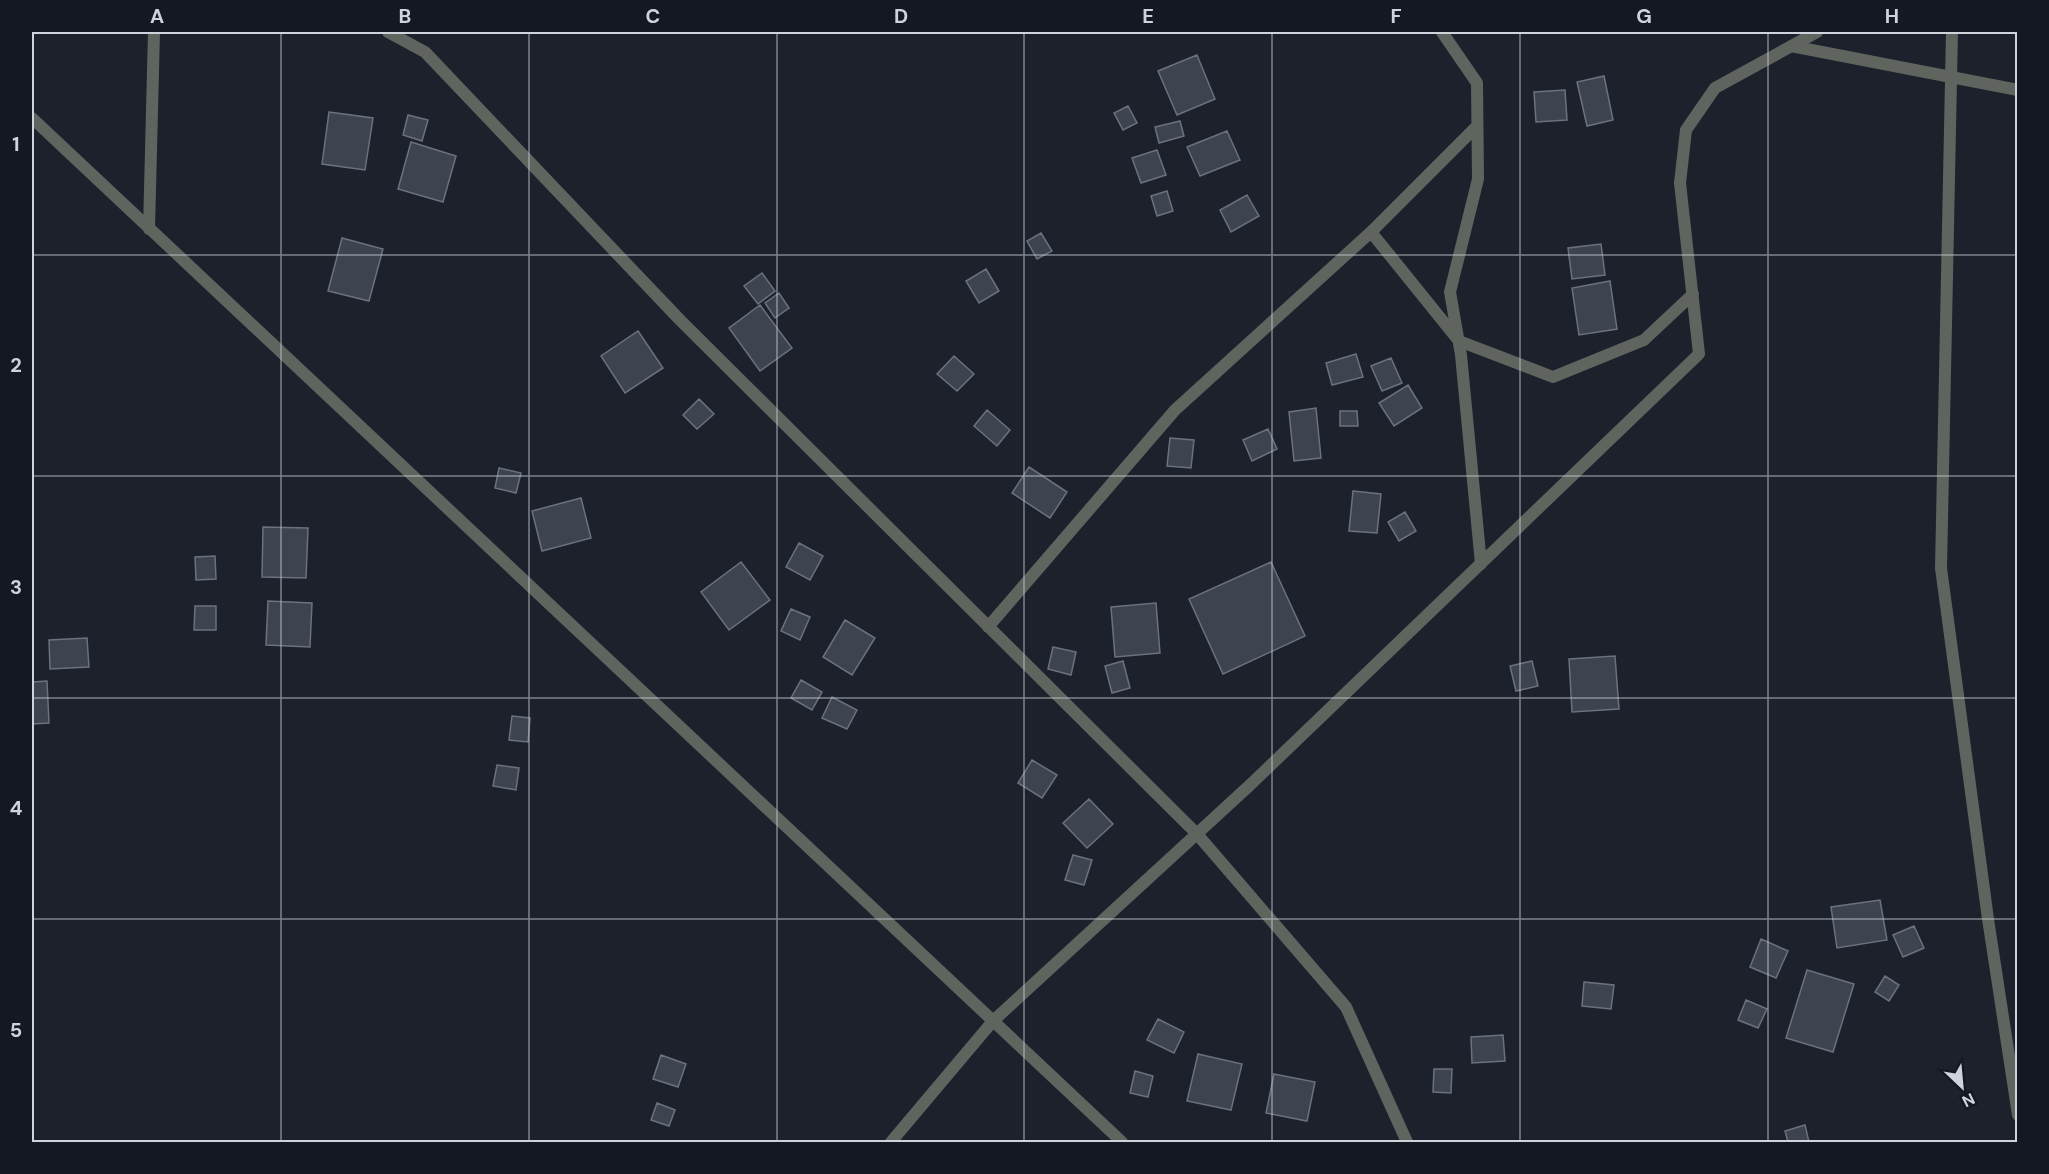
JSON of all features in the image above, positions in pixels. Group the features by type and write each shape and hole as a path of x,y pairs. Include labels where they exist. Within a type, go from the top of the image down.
{"street":[{"path":"149,229 154,32"},
{"path":"388,32 425,52 680,320 1197,834 1346,1007 1407,1143"},
{"path":"1442,32 1477,83 1478,179 1450,292 1459,341 1481,564"},
{"path":"891,1143 993,1021 1197,834 1700,354 1680,183 1686,130 1715,88 1817,32"},
{"path":"1952,32 1941,568 1986,907 2018,1115"},
{"path":"1791,46 2018,90"},
{"path":"32,118 1122,1143"},
{"path":"988,627 1175,410 1371,232 1477,126"},
{"path":"1371,232 1459,341 1553,376 1644,340 1693,294"}],"building":[{"path":"1197,55 1215,99 1177,115 1158,71"},
{"path":"1604,76 1613,120 1587,126 1577,82"},
{"path":"1565,90 1567,120 1536,122 1534,92"},
{"path":"1128,106 1137,123 1123,130 1114,113"},
{"path":"329,112 373,118 365,170 322,164"},
{"path":"408,115 428,120 422,141 403,135"},
{"path":"1180,121 1184,136 1159,143 1155,127"},
{"path":"1227,131 1240,160 1200,176 1187,147"},
{"path":"411,142 456,156 443,202 398,189"},
{"path":"1157,150 1166,175 1141,183 1132,158"},
{"path":"1167,191 1173,211 1157,216 1151,196"},
{"path":"1247,195 1259,216 1231,232 1220,210"},
{"path":"1041,233 1052,251 1037,259 1027,241"},
{"path":"342,238 383,249 369,301 328,291"},
{"path":"1601,244 1605,275 1572,279 1568,248"},
{"path":"986,269 999,291 979,303 966,281"},
{"path":"762,273 775,291 758,304 744,286"},
{"path":"1610,281 1617,329 1579,335 1572,288"},
{"path":"779,293 789,308 775,318 765,303"},
{"path":"760,305 792,348 760,371 729,328"},
{"path":"638,331 663,368 625,393 601,356"},
{"path":"1356,354 1363,377 1332,385 1326,363"},
{"path":"954,356 974,374 957,391 937,374"},
{"path":"1391,358 1402,383 1382,391 1371,366"},
{"path":"1408,385 1422,408 1394,426 1379,403"},
{"path":"699,399 714,414 697,429 683,415"},
{"path":"1316,408 1321,458 1294,461 1289,412"},
{"path":"987,410 1010,430 997,446 974,426"},
{"path":"1340,411 1357,411 1358,426 1340,426"},
{"path":"1268,429 1277,449 1252,461 1243,440"},
{"path":"1170,438 1194,440 1191,468 1167,466"},
{"path":"1029,467 1067,492 1050,518 1012,493"},
{"path":"499,468 521,473 516,493 495,488"},
{"path":"1353,491 1381,494 1377,533 1349,531"},
{"path":"581,498 591,538 542,551 532,511"},
{"path":"1405,512 1416,531 1399,541 1388,522"},
{"path":"263,527 308,528 306,578 262,577"},
{"path":"799,543 823,556 810,580 786,567"},
{"path":"215,556 216,579 196,580 195,557"},
{"path":"741,562 770,600 729,630 701,592"},
{"path":"1271,562 1305,636 1223,674 1189,599"},
{"path":"268,601 312,603 310,647 266,645"},
{"path":"1156,603 1160,653 1115,657 1111,607"},
{"path":"195,606 216,606 216,630 194,630"},
{"path":"791,609 810,617 800,640 781,631"},
{"path":"845,620 875,638 852,675 823,657"},
{"path":"87,638 89,667 50,669 49,640"},
{"path":"1053,647 1076,652 1071,675 1048,669"},
{"path":"1615,656 1619,709 1572,712 1569,659"},
{"path":"1123,661 1130,688 1112,693 1105,666"},
{"path":"1532,661 1538,686 1516,691 1510,666"},
{"path":"801,680 822,692 812,710 791,698"},
{"path":"47,681 49,723 32,724 32,682"},
{"path":"832,697 857,710 847,729 822,718"},
{"path":"512,716 530,718 528,742 509,740"},
{"path":"1032,760 1057,775 1042,798 1018,783"},
{"path":"497,765 519,768 516,790 493,786"},
{"path":"1089,799 1113,824 1087,848 1063,823"},
{"path":"1073,855 1092,860 1084,885 1065,880"},
{"path":"1880,900 1887,940 1837,948 1831,907"},
{"path":"1914,926 1924,948 1903,957 1893,935"},
{"path":"1761,939 1788,951 1776,978 1750,967"},
{"path":"1807,970 1854,984 1833,1052 1786,1038"},
{"path":"1885,976 1899,985 1889,1001 1875,992"},
{"path":"1584,982 1614,985 1611,1009 1582,1006"},
{"path":"1746,1000 1767,1009 1758,1028 1738,1020"},
{"path":"1158,1019 1184,1032 1174,1053 1147,1040"},
{"path":"1503,1035 1505,1061 1472,1063 1471,1037"},
{"path":"1198,1054 1242,1064 1231,1110 1187,1101"},
{"path":"661,1055 686,1064 678,1087 653,1079"},
{"path":"1434,1069 1452,1069 1451,1093 1433,1092"},
{"path":"1135,1071 1153,1076 1148,1097 1130,1093"},
{"path":"1274,1074 1315,1082 1307,1121 1266,1113"},
{"path":"657,1103 675,1110 669,1126 651,1120"},
{"path":"1805,1125 1809,1142 1788,1142 1785,1131"}]}
